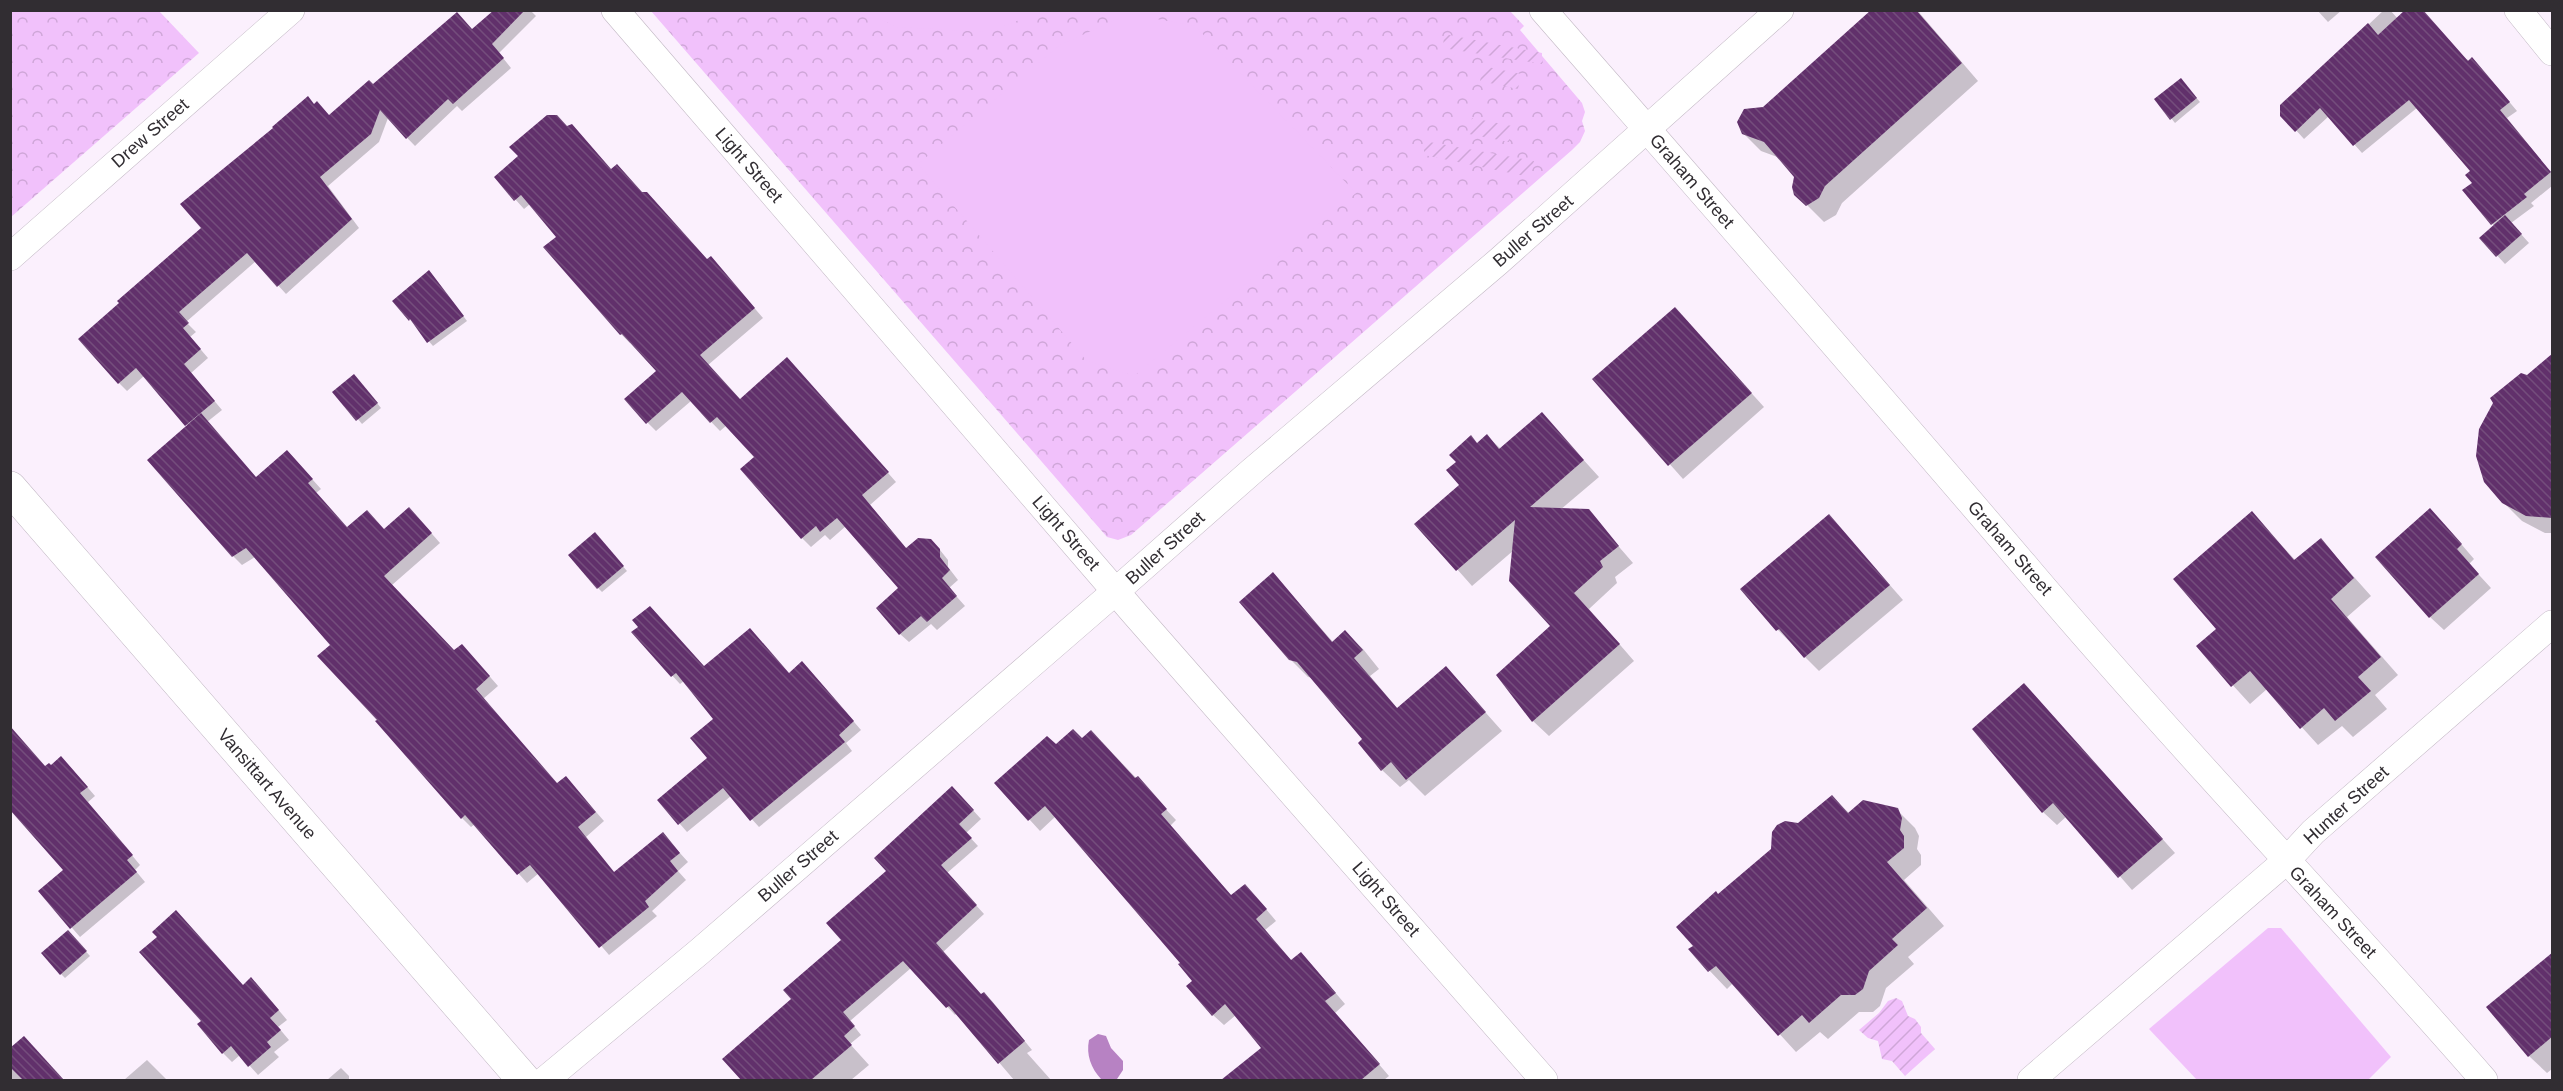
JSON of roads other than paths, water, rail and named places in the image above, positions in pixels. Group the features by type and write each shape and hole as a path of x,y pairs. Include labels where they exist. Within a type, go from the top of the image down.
{"main road":[{"name":"Vansittart Avenue","path":"10,488 524,1080"}],"street":[{"name":"Drew Street","path":"10,256 291,10"},
{"name":"Light Street","path":"615,10 1116,591 1544,1080"},
{"name":"Graham Street","path":"1543,10 1717,213 1815,320 2031,573 2484,1080"},
{"name":"Buller Street","path":"545,1080 699,952 1251,472 1490,268 1780,10"},
{"path":"2518,10 2553,52"},
{"name":"Hunter Street","path":"2031,1080 2286,861 2313,832 2553,624"}]}
